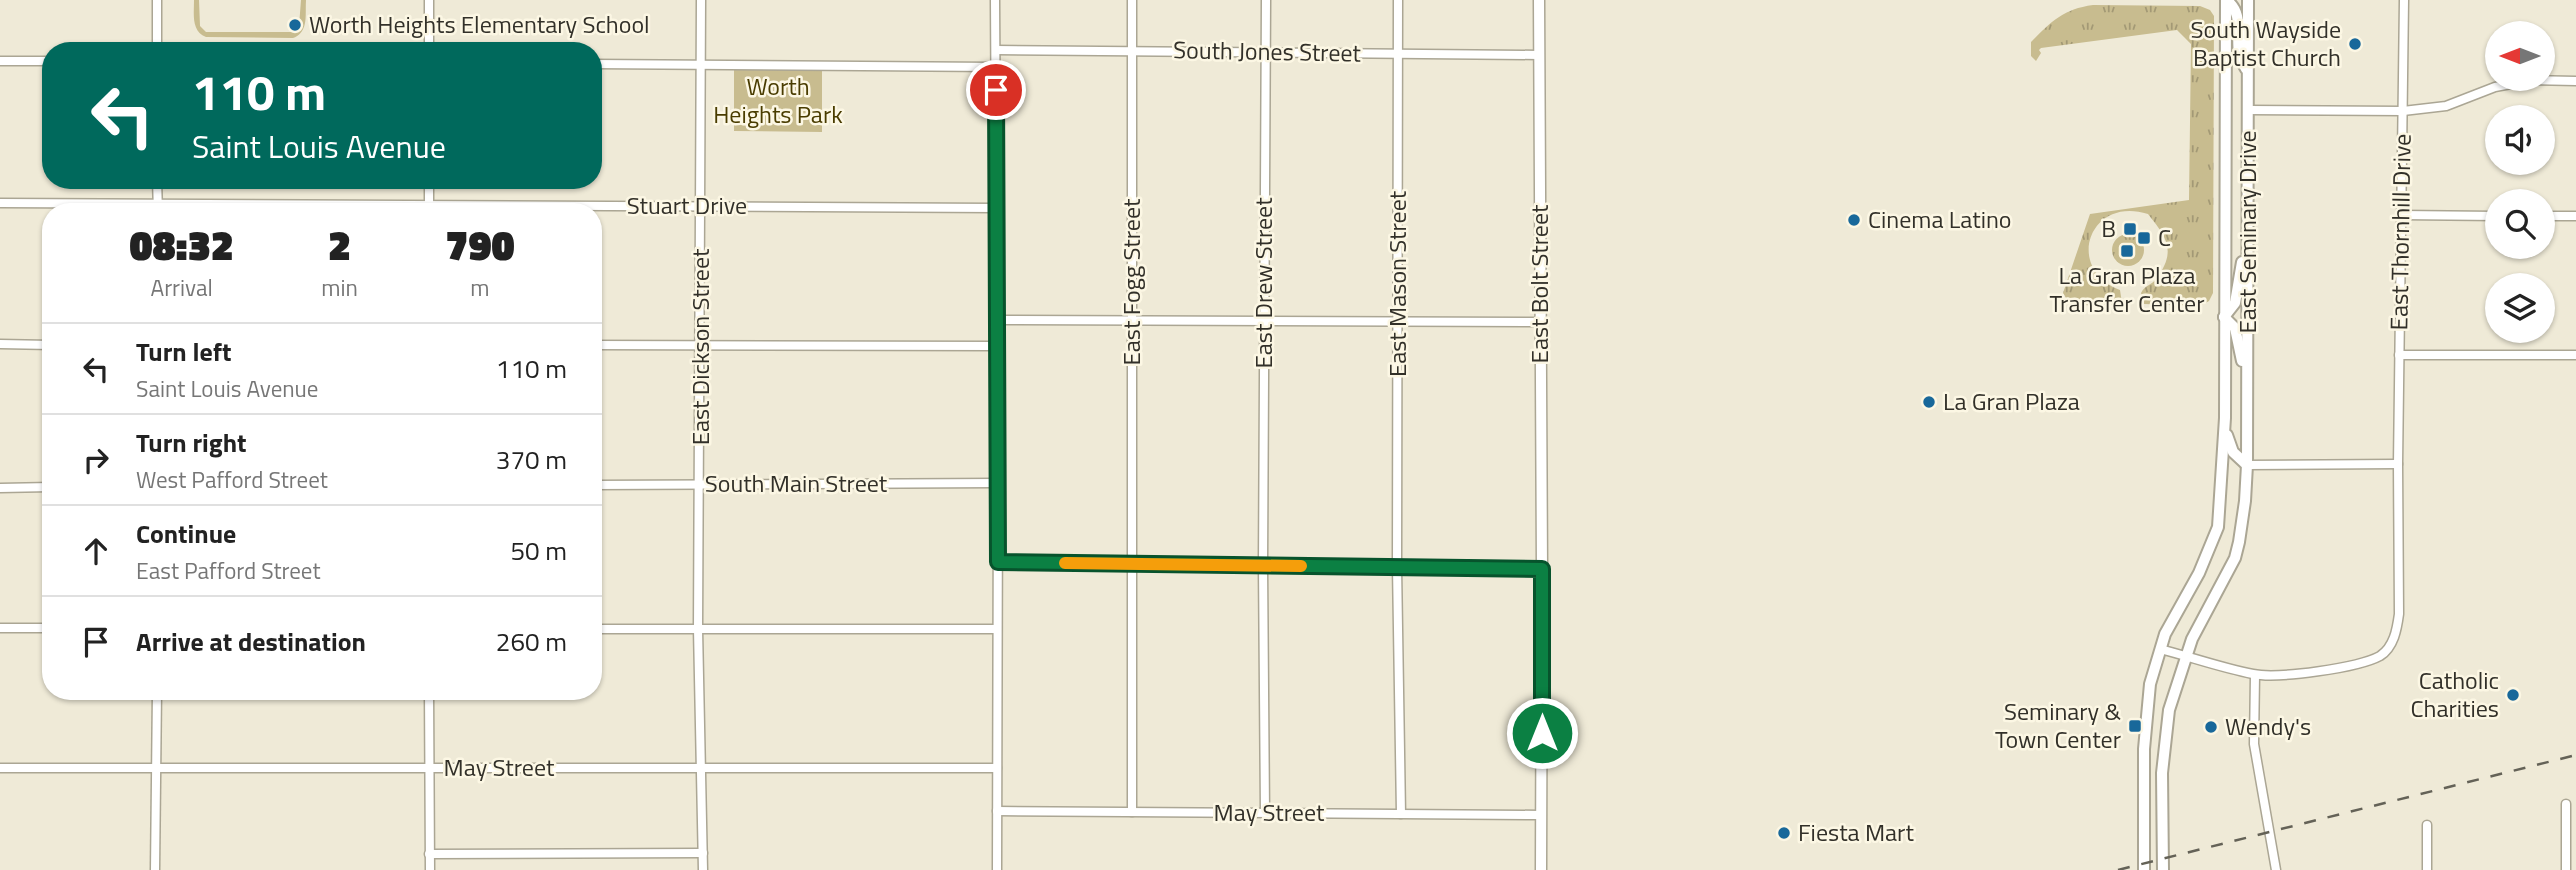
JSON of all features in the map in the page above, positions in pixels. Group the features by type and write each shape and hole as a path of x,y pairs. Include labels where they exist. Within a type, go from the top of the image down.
{"main road":[{"path":"2226,0 2233,5 2238,15 2239,56 2248,75"},
{"name":"East Seminary Drive","path":"2225,418 2226,0"},
{"name":"East Seminary Drive","path":"2163,870 2164,745 2169,710 2185,655 2235,558 2245,501 2248,0"},
{"path":"2247,380 2235,328 2224,317 2235,303 2248,235"},
{"path":"2225,418 2232,452 2247,465"},
{"path":"2144,870 2146,714 2150,684 2165,634 2199,573 2218,527 2225,418"}],"street":[{"path":"157,0 157,42"},
{"path":"429,0 429,42"},
{"name":"East Dickson Street","path":"701,0 701,484 698,629 703,870"},
{"path":"995,0 997,870"},
{"name":"East Fogg Street","path":"1132,0 1132,812"},
{"name":"East Drew Street","path":"1265,813 1263,566 1266,0"},
{"name":"East Mason Street","path":"1398,0 1397,567 1401,814"},
{"name":"East Bolt Street","path":"1539,0 1541,870"},
{"name":"East Thornhill Drive","path":"2255,675 2357,664 2381,655 2394,638 2399,614 2398,464 2404,0"},
{"name":"South Jones Street","path":"996,50 1539,55"},
{"path":"0,61 42,61"},
{"path":"602,64 996,67"},
{"path":"2249,110 2403,111 2446,106 2495,87 2519,82 2576,80"},
{"name":"Stuart Drive","path":"0,203 42,204"},
{"name":"Stuart Drive","path":"602,207 996,208"},
{"path":"2401,215 2485,216"},
{"path":"2555,216 2576,216"},
{"path":"997,320 1539,322"},
{"path":"0,344 42,345"},
{"path":"602,345 997,346"},
{"path":"2399,355 2576,355"},
{"path":"2247,465 2398,464"},
{"name":"South Main Street","path":"602,485 998,482"},
{"path":"0,488 42,487"},
{"path":"998,562 1542,569"},
{"path":"0,628 42,628"},
{"path":"602,629 998,629"},
{"path":"2160,649 2255,675 2254,744 2276,870"},
{"path":"155,870 157,700"},
{"path":"429,700 430,870"},
{"name":"May Street","path":"0,768 997,768"},
{"path":"2566,804 2566,870"},
{"name":"May Street","path":"997,811 1541,815"},
{"path":"2427,825 2427,870"},
{"path":"429,854 703,853"}],"green space":[{"path":"194,0 199,0 200,26 206,32 294,32 299,26 301,0 306,0 304,27 302,32 293,38 206,37 196,26"},
{"path":"2093,5 2200,6 2210,10 2214,16 2213,293 2209,301 2200,306 2144,304 2141,293 2163,268 2167,259 2167,244 2148,214 2128,211 2111,215 2098,224 2091,237 2089,252 2092,267 2103,280 2120,290 2122,303 2118,306 2074,305 2069,303 2063,293 2090,214 2189,200 2191,44 2177,30 2041,48 2036,61 2031,56 2031,42 2051,23 2065,13"},
{"name":"Worth Heights Park","path":"734,70 822,70 822,132 734,131"},
{"path":"2128,234 2139,239 2144,250 2139,261 2128,266 2117,261 2112,250 2117,239"}],"railway":[{"path":"2118,870 2576,755"}],"slow traffic":[{"path":"1065,563 1301,566"}],"place":[{"name":"Worth Heights Elementary School","path":"295,25"},
{"name":"South Wayside Baptist Church","path":"2355,44"},
{"name":"Cinema Latino","path":"1854,220"},
{"name":"B","path":"2130,229"},
{"name":"C","path":"2144,238"},
{"name":"La Gran Plaza Transfer Center","path":"2127,251"},
{"name":"La Gran Plaza","path":"1929,402"},
{"name":"Catholic Charities","path":"2513,695"},
{"name":"Seminary & Town Center","path":"2135,726"},
{"name":"Wendy's","path":"2211,727"},
{"name":"Fiesta Mart","path":"1784,833"}],"route":[{"path":"996,90 998,562 1542,569 1542,733"}]}
